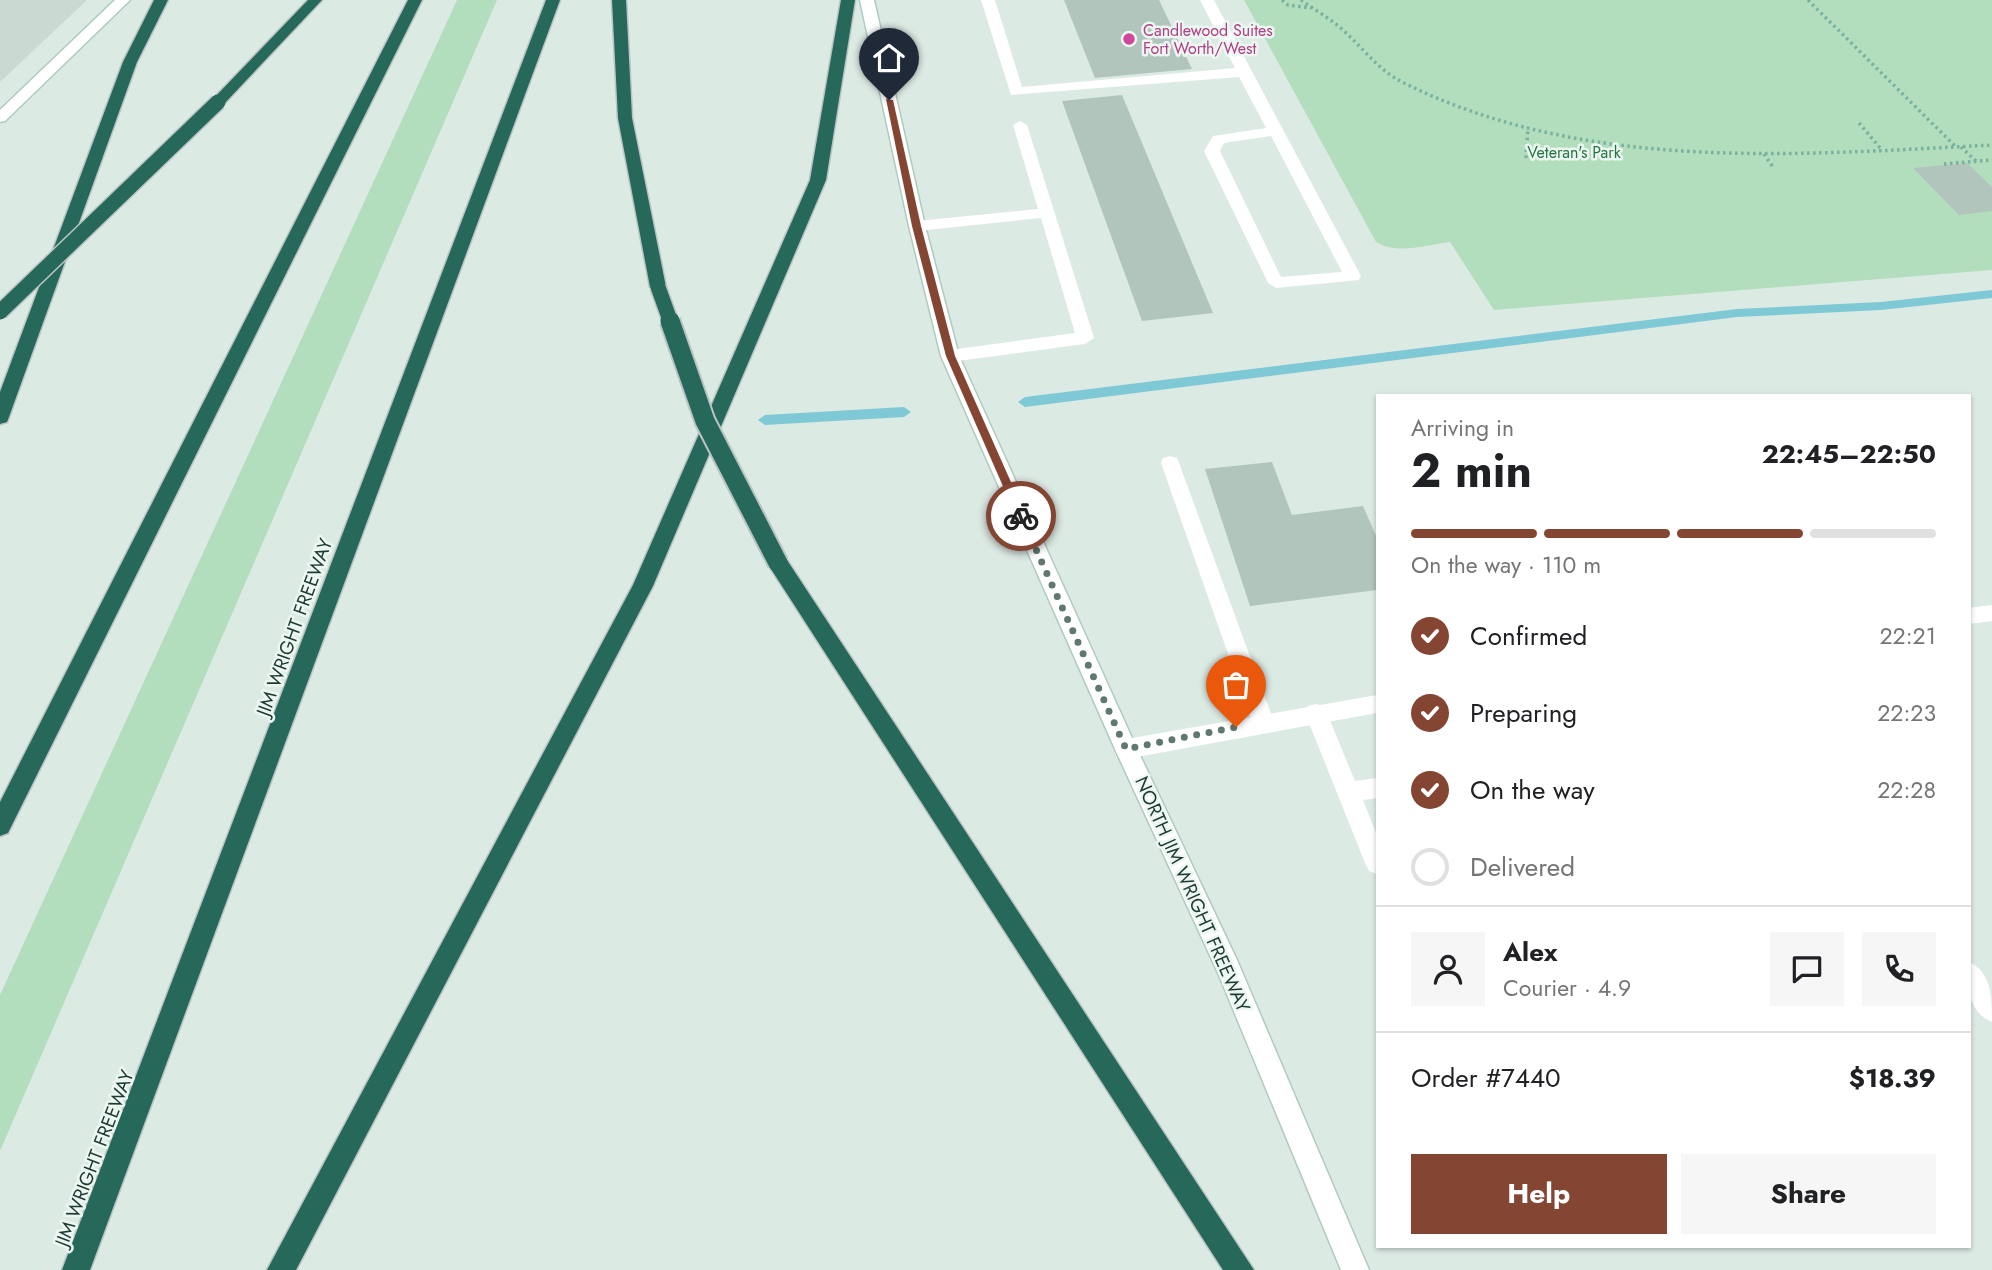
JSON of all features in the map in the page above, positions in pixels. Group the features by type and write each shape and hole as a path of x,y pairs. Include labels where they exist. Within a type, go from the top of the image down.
{"highway":[{"path":"0,417 130,62 161,0"},
{"path":"0,312 218,102 315,0"},
{"path":"0,826 415,0"},
{"name":"JIM WRIGHT FREEWAY","path":"76,1270 553,0"},
{"path":"619,0 625,118 658,287 705,421 778,563 1240,1270"},
{"path":"281,1270 643,586 818,180 848,0"}],"main road":[{"path":"0,118 123,0"},
{"name":"NORTH JIM WRIGHT FREEWAY","path":"867,0 917,226 950,356 1126,749 1228,968 1355,1270"},
{"path":"988,0 1016,92 1244,72"},
{"path":"1207,0 1353,276 1276,283 1212,150 1218,139 1276,131"},
{"path":"950,356 1084,338 1020,125"},
{"path":"917,226 1046,213"},
{"path":"1170,463 1264,722"},
{"path":"1971,616 1992,613"},
{"path":"1126,749 1264,722 1376,704"},
{"path":"1316,713 1376,860"},
{"path":"1350,792 1376,788"},
{"path":"1971,977 1992,1010"}],"path":[{"path":"1282,0 1296,8 1312,8"},
{"path":"1301,0 1342,30 1375,63 1401,82 1450,104 1577,139 1702,153 1992,145"},
{"path":"1808,0 1977,162"},
{"path":"1859,123 1882,150"},
{"path":"1526,158 1528,127"},
{"path":"1763,153 1773,167"},
{"path":"1944,164 1992,160"}],"shaded area":[{"path":"0,0 87,0 0,82"}],"green space":[{"path":"457,0 497,0 0,1151 0,995"},
{"name":"Veteran's Park","path":"1244,0 1992,0 1992,270 1494,310 1450,242 1402,249 1376,242"}],"building":[{"name":"Candlewood Suites Fort Worth/West","path":"1064,0 1159,0 1192,69 1095,78"},
{"path":"1122,95 1213,313 1142,321 1062,101"},
{"path":"1967,163 1992,187 1992,211 1959,215 1913,168"},
{"path":"1272,462 1292,515 1363,506 1376,536 1376,590 1250,606 1205,469"}],"waterway":[{"path":"1025,402 1737,313 1881,306 1992,294"},
{"path":"765,420 904,412"}],"way so far":[{"path":"1021,516 1126,749 1236,727"}],"place":[{"name":"Candlewood Suites Fort Worth/West","path":"1129,39"}],"route":[{"path":"889,100 950,356 1021,516"}]}
